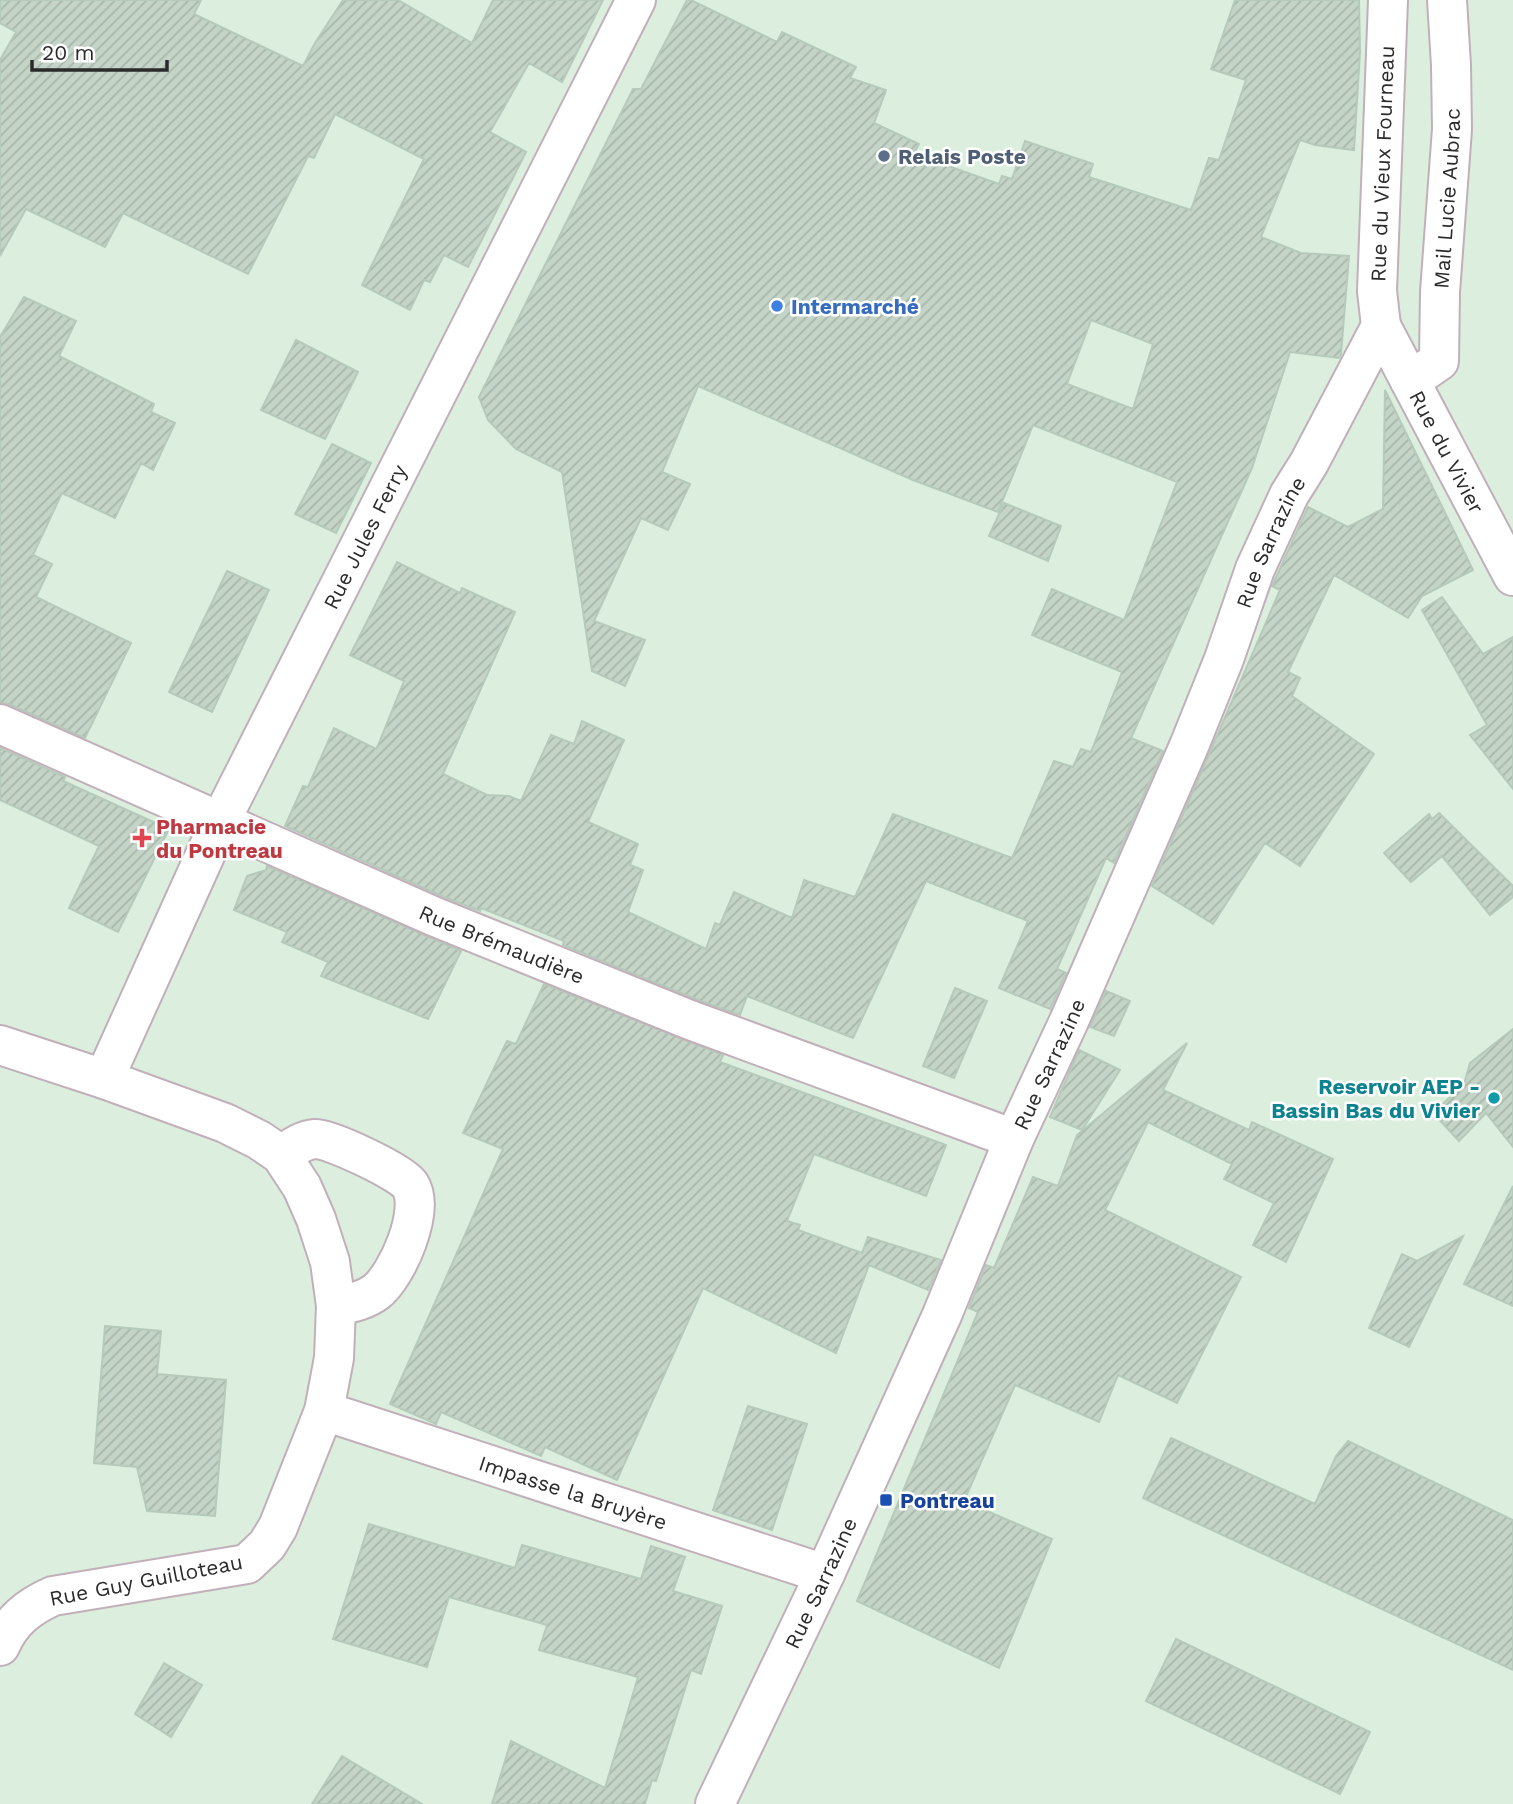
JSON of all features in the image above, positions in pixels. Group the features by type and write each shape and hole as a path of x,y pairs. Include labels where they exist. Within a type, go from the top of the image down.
{"street":[{"name":"Rue Jules Ferry","path":"104,1079 220,822 636,0"},
{"name":"Rue du Vieux Fourneau","path":"1381,326 1377,291 1388,0"},
{"name":"Mail Lucie Aubrac","path":"1410,381 1440,360 1440,292 1452,129 1447,0"},
{"name":"Rue du Vivier","path":"1381,326 1513,576"},
{"name":"Rue Sarrazine","path":"715,1804 825,1574 942,1315 1014,1139 1069,1021 1189,746 1224,659 1255,569 1289,495 1309,463 1381,326"},
{"name":"Rue Brémaudière","path":"0,723 433,916 690,1020 1014,1139"},
{"name":"Rue Guy Guilloteau","path":"0,1045 225,1123 259,1140 281,1155 302,1187 316,1219 330,1262 336,1306 334,1358 324,1411 278,1527 267,1545 247,1564 53,1596 35,1604 17,1618 0,1646"},
{"path":"281,1155 300,1143 316,1139 331,1141 400,1175 411,1186 416,1214 405,1246 388,1281 364,1300 336,1306"},
{"name":"Impasse la Bruyère","path":"324,1411 825,1574"}],"building":[{"path":"0,0 201,0 194,14 303,66 343,0 398,0 472,43 493,0 603,0 562,82 529,63 490,132 526,152 468,267 444,255 430,282 424,280 410,310 362,285 424,159 335,114 314,158 308,156 248,274 123,213 105,247 26,209 0,256 0,60 16,32 0,23"},
{"path":"687,0 691,0 777,42 782,32 856,67 850,78 886,90 874,123 919,144 914,154 999,184 1002,176 1012,179 1025,141 1093,164 1089,177 1191,210 1209,158 1219,160 1246,80 1211,69 1235,0 1359,0 1360,52 1354,150 1315,145 1300,140 1261,237 1301,253 1349,256 1341,354 1339,358 1290,352 1252,468 1131,738 1163,751 1114,863 1106,858 1057,969 1066,973 1050,1009 999,988 1028,921 926,881 853,1038 747,996 740,1015 698,1000 563,945 564,941 481,908 480,911 442,896 285,826 303,786 308,787 334,728 376,749 379,743 404,681 350,655 397,562 460,593 462,588 515,612 443,774 487,795 509,796 521,801 551,735 574,744 582,721 624,740 588,822 638,844 630,865 643,870 628,912 706,949 715,923 720,925 734,892 792,918 804,880 855,897 893,814 1012,858 1054,761 1073,767 1081,749 1091,752 1122,672 1032,635 1052,589 1124,620 1177,482 1033,425 998,512 913,480 698,386 662,472 690,484 668,530 641,518 594,621 645,640 625,686 592,671 562,472 516,449 488,420 479,397 633,89 641,89","holes":["1091,320 1153,344 1133,409 1067,384"]},
{"path":"24,297 76,321 59,356 154,404 151,412 175,423 153,470 141,463 115,518 62,493 33,555 52,564 36,597 131,643 85,738 9,704 0,703 0,337"},
{"path":"296,340 358,372 325,439 261,410"},
{"path":"1385,390 1473,570 1422,596 1408,618 1334,575 1288,672 1300,678 1292,696 1374,754 1300,866 1265,843 1213,924 1152,886 1280,590 1272,586 1308,507 1348,527 1383,509"},
{"path":"332,444 371,463 336,533 295,514"},
{"path":"1004,503 1061,526 1048,561 989,536"},
{"path":"227,571 269,590 212,712 169,692"},
{"path":"1442,597 1483,654 1513,637 1513,789 1470,735 1487,725 1422,610"},
{"path":"0,748 65,777 63,781 169,829 118,932 69,908 99,846 0,800"},
{"path":"1439,813 1513,886 1513,897 1490,915 1442,856 1411,882 1384,853 1429,814 1432,819"},
{"path":"267,866 461,951 428,1019 321,976 328,962 282,942 287,932 234,910 247,876 266,870"},
{"path":"544,984 723,1055 720,1062 946,1145 926,1196 814,1154 787,1221 800,1225 798,1230 862,1253 868,1237 941,1260 928,1290 869,1265 836,1353 703,1288 617,1480 545,1447 541,1456 441,1412 436,1424 390,1404 503,1149 463,1133 507,1041 516,1044"},
{"path":"955,988 987,1001 954,1078 923,1066"},
{"path":"1106,991 1130,1001 1114,1036 1090,1027"},
{"name":"Reservoir AEP - Bassin Bas du Vivier","path":"1513,1029 1513,1147 1486,1113 1459,1141 1433,1113 1464,1084 1470,1063"},
{"path":"1187,1043 1163,1090 1249,1130 1252,1122 1333,1159 1286,1262 1253,1245 1274,1203 1224,1179 1232,1164 1148,1122 1105,1210 1241,1277 1177,1403 1118,1375 1099,1422 1015,1385 964,1501 1052,1539 999,1668 857,1601 978,1312 969,1308 986,1265 994,1268 1033,1177 1058,1186 1077,1135"},
{"path":"1079,1050 1120,1070 1082,1130 1050,1117"},
{"path":"1513,1186 1513,1306 1464,1284"},
{"path":"1463,1236 1409,1347 1369,1328 1402,1254 1417,1261"},
{"path":"105,1326 161,1331 157,1374 226,1380 215,1516 147,1511 137,1467 94,1463"},
{"path":"748,1406 807,1424 772,1530 713,1510"},
{"path":"1171,1438 1315,1504 1336,1456 1348,1441 1513,1520 1513,1670 1143,1498"},
{"path":"369,1524 515,1568 522,1545 641,1579 651,1546 685,1557 673,1591 722,1606 701,1674 691,1670 656,1781 652,1780 645,1804 492,1804 511,1741 605,1788 638,1677 539,1650 547,1625 449,1597 427,1667 333,1639"},
{"path":"1176,1639 1370,1732 1340,1794 1146,1701"},
{"path":"164,1663 202,1685 171,1737 135,1714"},
{"path":"342,1756 422,1804 312,1804"}],"place":[{"name":"Relais Poste","path":"884,156"},
{"name":"Intermarché","path":"777,306"},
{"name":"Pharmacie du Pontreau","path":"142,838"},
{"name":"Reservoir AEP - Bassin Bas du Vivier","path":"1494,1098"},
{"name":"Pontreau","path":"886,1500"}]}
